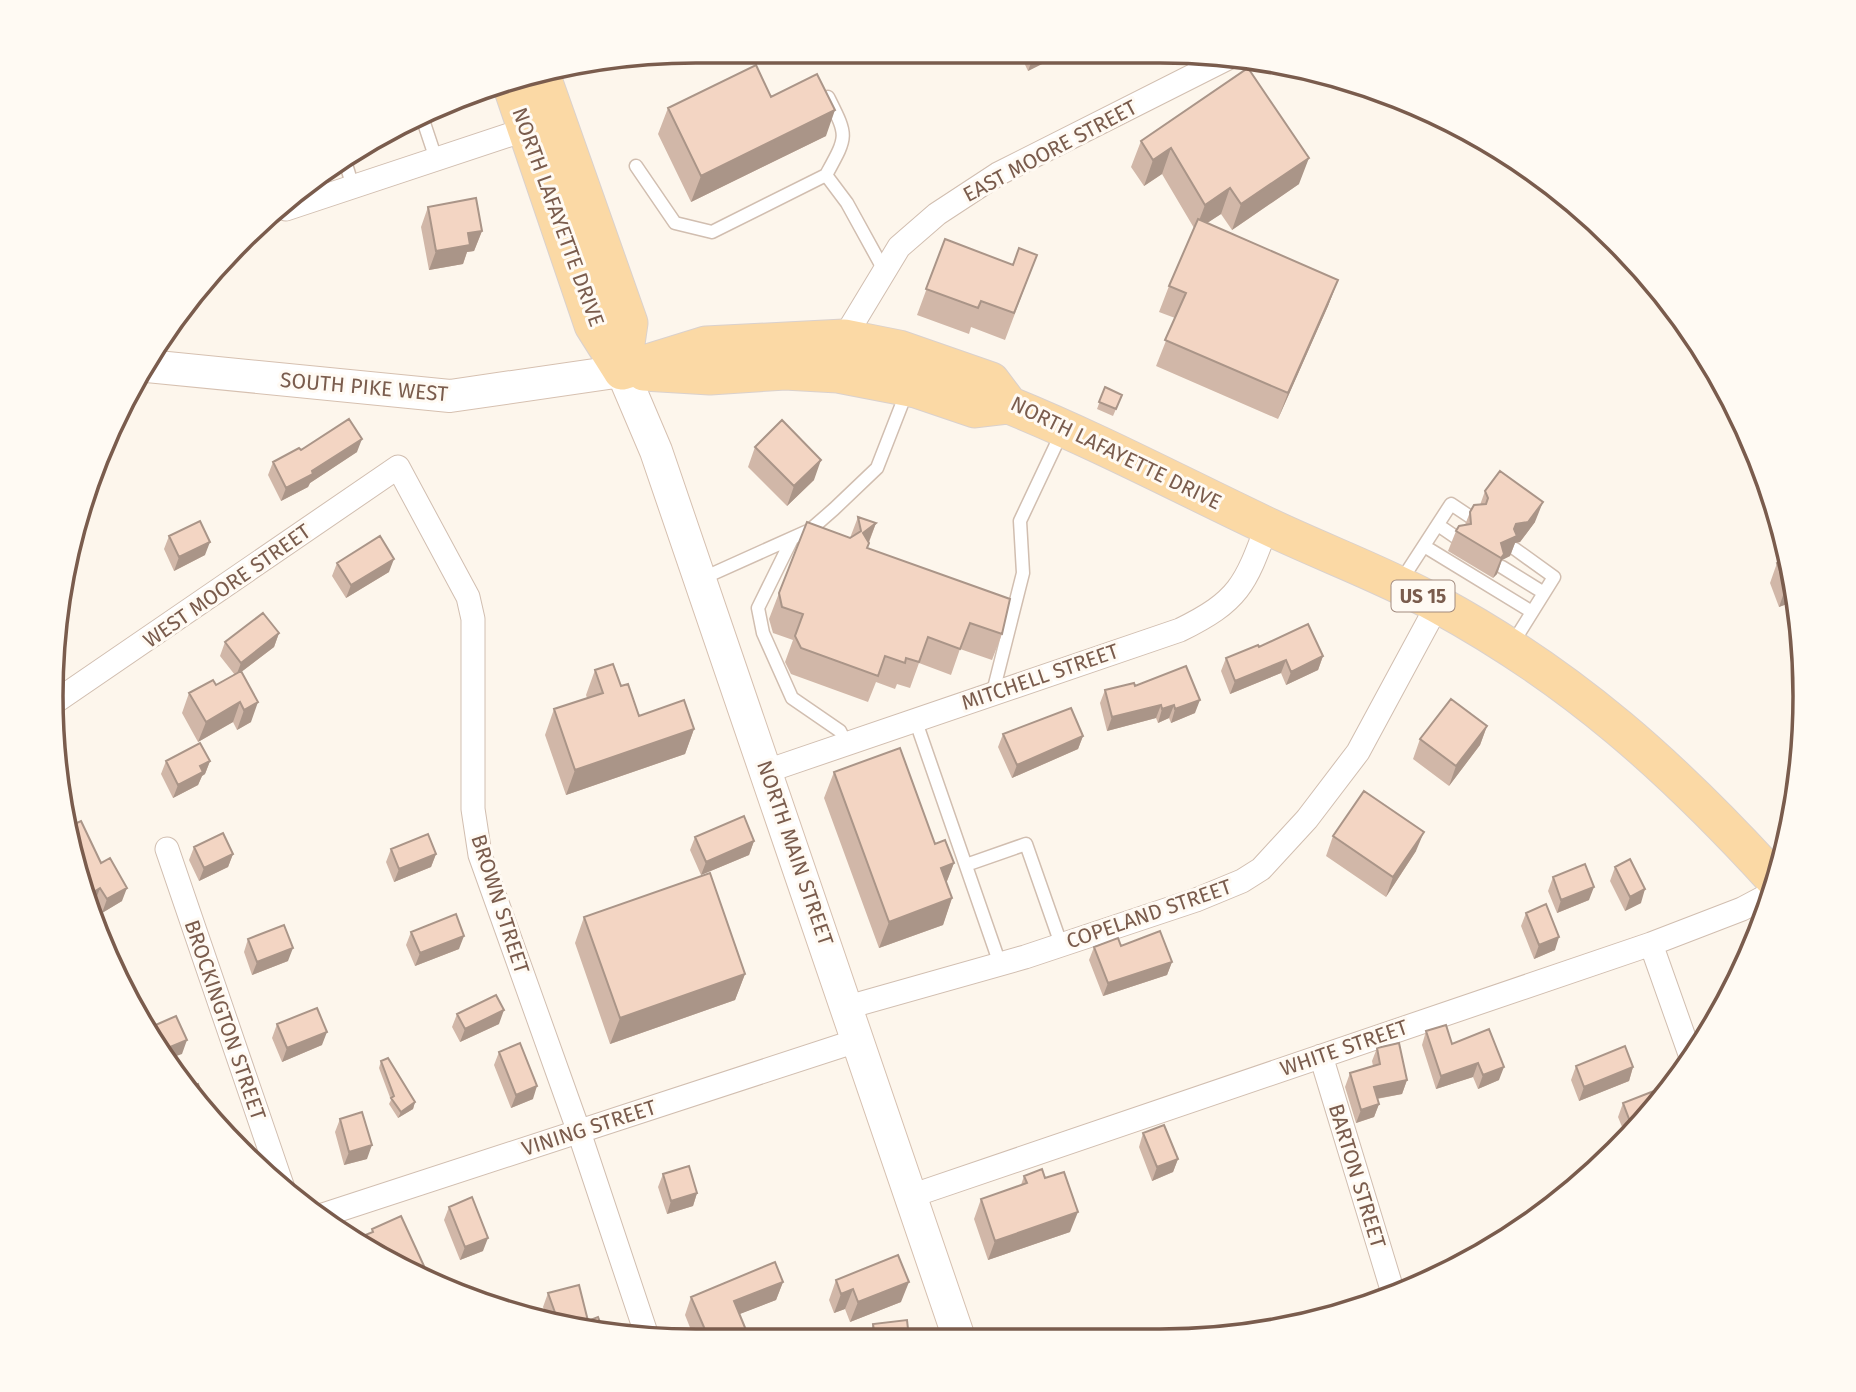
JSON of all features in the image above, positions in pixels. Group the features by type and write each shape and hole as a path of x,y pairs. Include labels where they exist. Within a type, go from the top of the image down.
{"main road":[{"path":"544,82 629,323 622,371 710,376 785,371 825,373 908,388 975,409 1000,393"},
{"name":"NORTH LAFAYETTE DRIVE","path":"513,91 593,325 622,371 706,345 844,338 899,349 1000,393 1064,429 1267,526 1399,584 1510,647 1625,729 1721,821 1767,872"},
{"name":"SOUTH PIKE WEST","path":"156,367 450,396 622,371"},
{"name":"NORTH MAIN STREET","path":"622,371 656,451 701,579 956,1329"}],"street":[{"name":"EAST MOORE STREET","path":"844,338 899,247 937,214 998,174 1214,65"},
{"path":"297,205 527,130"},
{"name":"WEST MOORE STREET","path":"63,697 398,467"},
{"name":"BROWN STREET","path":"398,467 468,597 474,619 475,837 488,882 579,1132 644,1327"},
{"name":"MITCHELL STREET","path":"767,771 1180,630 1231,600 1241,589 1267,526"},
{"name":"COPELAND STREET","path":"848,1007 1000,964 1196,900 1242,881 1261,869 1307,819 1357,752 1438,604"},
{"name":"BROCKINGTON STREET","path":"167,849 277,1170"},
{"name":"WHITE STREET","path":"911,1196 1651,944 1742,909 1759,900"},
{"path":"1651,944 1687,1046"},
{"name":"VINING STREET","path":"331,1212 859,1040"},
{"name":"BARTON STREET","path":"1321,1056 1391,1285"}],"lane":[{"path":"636,166 675,223 712,232 826,175 842,146 845,130 824,89"},
{"path":"424,124 436,159"},
{"path":"347,168 353,187"},
{"path":"826,175 847,203 885,272"},
{"path":"701,579 810,530 877,468 908,388"},
{"path":"992,692 1006,612 1023,573 1020,521 1064,429"},
{"path":"1399,584 1451,504 1472,518"},
{"path":"1437,524 1457,538"},
{"path":"810,530 821,538"},
{"path":"792,539 758,608 763,632 792,698 840,731 846,743"},
{"path":"1424,546 1532,612"},
{"path":"1510,647 1554,577 1515,549"},
{"path":"1502,567 1544,593"},
{"path":"915,719 1000,964"},
{"path":"965,865 1027,844 1062,944"}],"building":[{"path":"756,65 771,97 817,74 835,110 701,176 668,108"},
{"path":"1247,69 1309,158 1241,204 1230,188 1205,205 1171,148 1153,160 1141,141"},
{"path":"476,198 482,231 468,233 470,245 436,251 428,207"},
{"path":"1198,219 1338,280 1288,393 1165,340 1186,293 1169,286"},
{"path":"945,239 1013,265 1019,248 1037,255 1014,313 981,301 978,308 926,289"},
{"path":"1105,387 1122,395 1116,409 1099,402"},
{"path":"349,419 362,439 312,471 313,474 286,488 273,462 299,448 301,450"},
{"path":"782,420 821,460 794,486 755,447"},
{"path":"1500,471 1543,502 1528,522 1516,524 1514,529 1517,536 1501,543 1504,554 1501,558 1456,531 1459,526 1471,524 1470,512 1474,505 1486,504 1488,498 1485,491"},
{"path":"858,517 876,523 863,533 869,543 867,548 1010,599 1002,634 970,623 960,649 928,637 919,662 906,658 905,663 885,656 878,676 801,648 795,636 803,614 782,607 779,593 807,522 850,538 861,531"},
{"path":"200,521 210,542 179,557 169,536"},
{"path":"380,536 394,559 351,585 337,563"},
{"path":"263,613 279,633 241,663 225,642"},
{"path":"1308,624 1323,656 1291,672 1286,660 1235,681 1226,658 1258,645 1259,647"},
{"path":"613,664 621,686 628,684 639,716 684,700 694,729 575,770 554,709 603,693 595,670"},
{"path":"1186,666 1200,700 1175,709 1174,705 1162,709 1161,705 1112,717 1105,690 1134,683 1135,686"},
{"path":"241,671 258,702 244,710 240,702 206,722 189,693 213,680 216,685"},
{"path":"1451,699 1487,726 1456,766 1420,739"},
{"path":"1071,708 1083,736 1017,765 1003,734"},
{"path":"200,743 210,761 200,766 203,772 178,785 166,761"},
{"path":"900,748 935,844 945,840 954,863 941,868 952,898 889,922 834,772"},
{"path":"1364,791 1424,832 1393,877 1333,836"},
{"path":"744,816 754,841 706,862 695,837"},
{"path":"81,821 101,863 110,858 127,888 107,899 100,888 95,891 76,823"},
{"path":"223,833 233,854 204,868 194,847"},
{"path":"428,834 436,854 399,869 391,849"},
{"path":"1630,859 1645,889 1630,897 1615,867"},
{"path":"1585,864 1594,887 1561,900 1553,877"},
{"path":"710,873 745,974 620,1018 584,917"},
{"path":"1546,904 1559,937 1539,945 1526,913"},
{"path":"456,914 464,936 420,953 411,932"},
{"path":"284,925 293,948 257,962 248,939"},
{"path":"1160,931 1172,962 1108,983 1094,947 1118,938 1121,946"},
{"path":"496,995 504,1010 465,1029 457,1014"},
{"path":"317,1008 327,1032 287,1048 277,1024"},
{"path":"176,1016 187,1040 170,1047 156,1025"},
{"path":"1446,1025 1452,1044 1489,1029 1504,1067 1483,1075 1478,1063 1441,1076 1426,1031"},
{"path":"520,1043 537,1086 516,1095 499,1052"},
{"path":"1399,1043 1407,1080 1374,1087 1379,1104 1361,1110 1350,1073 1380,1064 1377,1048"},
{"path":"1625,1046 1633,1067 1584,1087 1576,1066"},
{"path":"388,1058 415,1102 401,1112 391,1098 394,1096 381,1061"},
{"path":"1654,1091 1630,1120 1623,1103"},
{"path":"362,1112 372,1145 349,1152 340,1119"},
{"path":"1164,1125 1178,1159 1157,1167 1143,1133"},
{"path":"689,1166 697,1193 671,1201 663,1174"},
{"path":"1042,1169 1045,1178 1064,1172 1078,1212 995,1241 981,1199 1027,1183 1024,1176"},
{"path":"472,1197 488,1238 465,1247 449,1207"},
{"path":"401,1216 424,1266 365,1235 373,1232 372,1229"},
{"path":"898,1255 909,1282 858,1302 853,1289 841,1294 836,1280"},
{"path":"775,1262 783,1282 734,1301 746,1329 705,1329 691,1297"},
{"path":"579,1285 588,1320 555,1313 548,1293"},
{"path":"907,1320 908,1329 874,1329 873,1324"}]}
